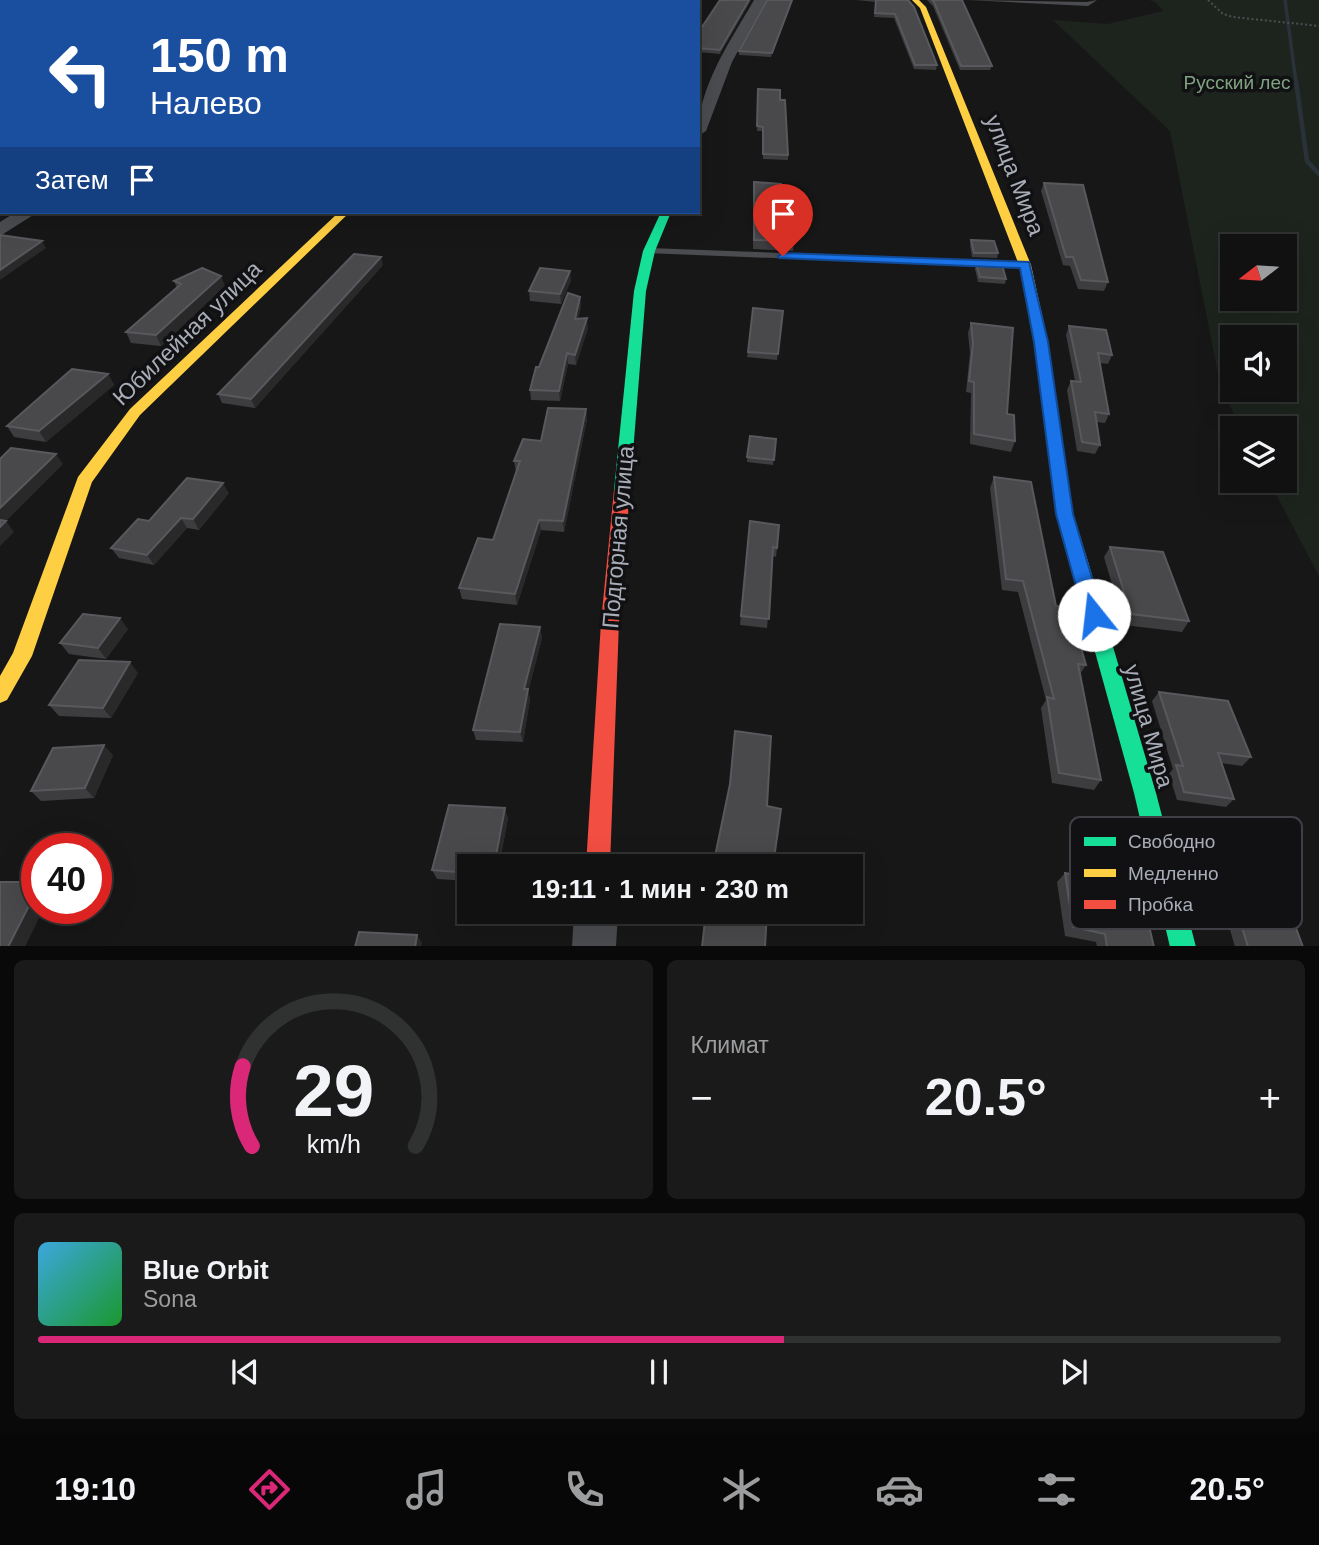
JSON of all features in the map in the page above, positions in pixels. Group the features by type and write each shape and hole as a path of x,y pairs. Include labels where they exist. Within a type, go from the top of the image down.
{"street":[{"path":"700,126 725,62 760,0"},
{"name":"улица Мира","path":"915,0 923,7 1025,265 1041,342 1065,514 1151,817"},
{"path":"0,230 26,214"},
{"name":"Юбилейная улица","path":"0,694 22,656 84,481 135,412 343,214"},
{"name":"Подгорная улица","path":"599,854 610,622 640,291 649,251 665,214"},
{"path":"594,946 595,924"},
{"name":"улица Мира","path":"1179,929 1183,946"}],"lane":[{"path":"970,0 1074,4 1094,3 1094,0"},
{"path":"649,251 1025,265"}],"path":[{"path":"1208,0 1223,14 1233,17 1319,26"}],"green space":[{"name":"Русский лес","path":"1149,0 1319,0 1319,576 1275,493 1297,493 1297,416 1235,416 1228,402 1297,402 1297,325 1220,325 1220,384 1170,131 1053,20 1108,24 1163,11 1155,2"}],"building":[{"path":"720,0 749,0 720,50 700,48 700,30"},
{"path":"767,0 792,0 772,53 739,51"},
{"path":"876,0 908,0 914,7 937,65 915,65 895,14 875,13"},
{"path":"932,0 962,0 992,66 961,66"},
{"path":"758,89 780,90 780,100 785,100 788,155 763,154 763,127 757,126"},
{"path":"754,182 781,184 780,222 793,222 794,241 754,240"},
{"path":"1044,183 1083,185 1108,282 1081,280 1073,257 1066,257"},
{"path":"0,235 42,241 0,270"},
{"path":"971,240 994,241 998,253 974,253"},
{"path":"354,254 381,257 251,399 218,394"},
{"path":"976,264 1002,265 1006,279 980,277"},
{"path":"202,268 221,276 156,335 126,332 181,284 174,281"},
{"path":"540,268 570,271 560,294 529,291"},
{"path":"568,293 580,297 575,319 587,318 575,355 567,353 559,391 530,390 536,367 539,367"},
{"path":"753,308 783,311 778,354 748,352"},
{"path":"971,323 1013,328 1007,414 1014,415 1015,441 974,434 974,382 969,381 973,343"},
{"path":"1069,326 1106,330 1112,355 1098,353 1109,414 1095,412 1100,445 1082,442 1071,381 1081,382"},
{"path":"72,369 108,374 39,431 7,426"},
{"path":"548,408 586,409 563,521 539,520 515,594 459,588 478,538 493,540 520,461 514,461 523,439 541,441"},
{"path":"750,436 776,439 774,460 747,457"},
{"path":"11,448 56,454 0,508 0,459"},
{"path":"994,477 1031,482 1056,606 1069,607 1086,665 1078,664 1101,780 1059,773 1047,697 1054,699 1023,581 1006,579"},
{"path":"187,478 223,483 193,519 181,518 147,555 111,548 138,519 149,521"},
{"path":"750,521 779,525 777,548 773,547 769,619 741,616"},
{"path":"1110,547 1163,552 1189,621 1131,614"},
{"path":"83,614 120,618 98,648 60,643"},
{"path":"500,624 540,627 524,689 528,689 520,732 473,730"},
{"path":"79,660 130,662 103,708 49,705"},
{"path":"1159,692 1228,701 1251,757 1218,753 1234,799 1184,792 1176,765 1183,766"},
{"path":"735,731 771,736 767,806 781,809 775,854 715,854 730,784"},
{"path":"104,745 85,788 31,791 53,748"},
{"path":"449,805 505,808 496,854 457,854 457,872 432,870"},
{"path":"1065,873 1070,874 1070,907"},
{"path":"0,882 21,882 21,921 9,946 0,946"},
{"path":"705,924 766,924 765,946 702,946"},
{"path":"1082,929 1150,929 1154,946 1107,946 1105,934"},
{"path":"1243,929 1296,929 1303,946 1248,946"},
{"path":"359,932 417,935 415,946 355,946"}],"waterway":[{"path":"1285,0 1296,82"},
{"path":"1296,81 1307,161 1319,174"}],"traffic: fast":[{"path":"622,490 640,291 649,251 665,214"},
{"path":"1080,565 1151,817"},
{"path":"1179,929 1183,946"}],"traffic: slow":[{"path":"915,0 923,7 1025,265 1041,342 1065,514 1080,565"},
{"path":"0,694 22,656 84,481 135,412 343,214"}],"traffic: jam":[{"path":"599,854 610,622 622,490"}],"route":[{"path":"783,256 1025,265 1041,342 1065,514 1094,615"}]}
